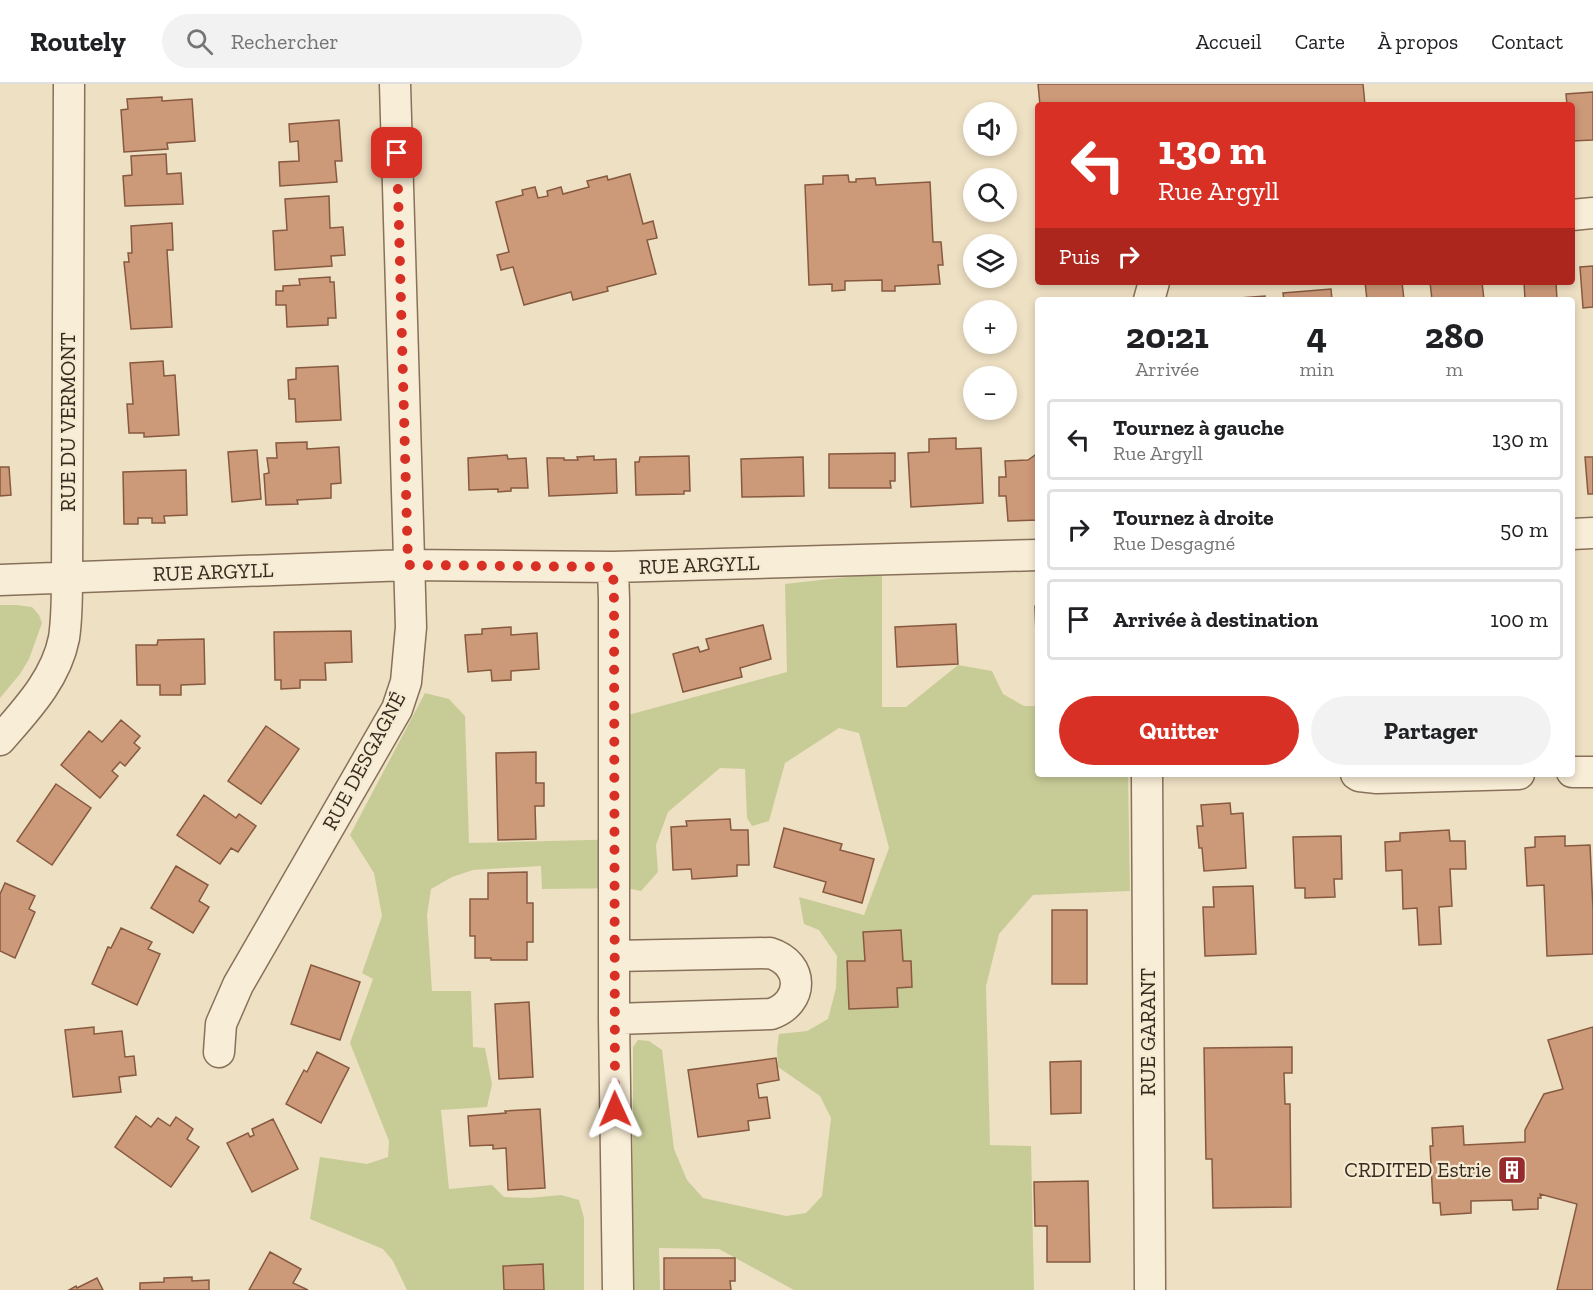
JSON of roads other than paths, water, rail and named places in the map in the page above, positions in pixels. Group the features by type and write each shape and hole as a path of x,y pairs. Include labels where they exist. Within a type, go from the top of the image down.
{"street":[{"name":"RUE DU VERMONT","path":"0,740 46,683 57,663 64,639 67,577 69,84"},
{"name":"RUE DESGAGNÉ","path":"219,1052 221,1024 238,985 397,709 406,682 411,627 395,84"},
{"path":"1575,215 1593,213"},
{"path":"1575,534 1593,533"},
{"name":"RUE ARGYLL","path":"0,580 408,565 613,567 1035,555"},
{"path":"613,567 614,1019 618,1290"},
{"path":"1575,772 1593,772"},
{"name":"RUE GARANT","path":"1147,777 1150,1290"},
{"path":"1368,777 1412,777"},
{"path":"614,956 770,953 786,961 796,976 794,995 781,1011 771,1014 614,1019"}],"place":[{"name":"CRDITED Estrie","path":"1512,1170"}]}
